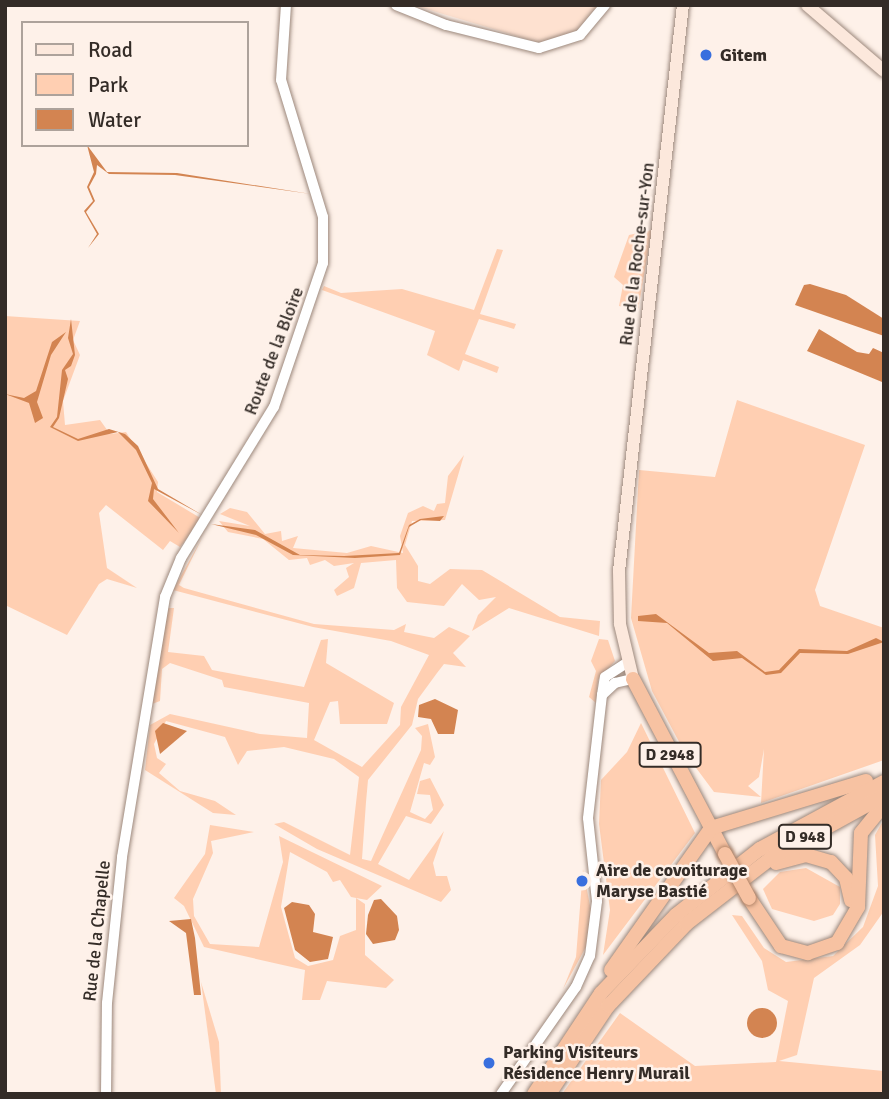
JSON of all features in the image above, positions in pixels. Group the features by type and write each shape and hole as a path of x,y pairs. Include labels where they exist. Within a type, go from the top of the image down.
{"highway":[{"name":"D 2948","path":"633,679 711,828"},
{"path":"577,1025 711,828 884,776"},
{"name":"D 948","path":"534,1094 577,1025 629,962 702,893 801,824 884,782"},
{"name":"D 948","path":"549,1094 608,1006 664,945 731,886 802,838 884,796"},
{"path":"711,828 765,927 781,946 802,953 825,949 841,939 858,908 861,833 884,804"},
{"path":"731,886 796,855 823,858 842,873 850,906 835,935 803,946 765,927"}],"main road":[{"path":"807,5 884,71"},
{"name":"Rue de la Roche-sur-Yon","path":"628,662 618,602 626,501 684,7"},
{"name":"D 2948","path":"628,662 633,679"}],"street":[{"name":"Route de la Bloire","path":"138,773 171,580 266,423 323,263 323,217 281,80 286,5"},
{"path":"396,5 539,48 580,35 605,5"},
{"path":"501,1094 576,987 593,944 597,901 588,818 602,695 606,677 628,662"},
{"path":"602,695 615,683 633,679"},
{"name":"Rue de la Chapelle","path":"106,1094 110,975 138,773"}],"shaded area":[{"path":"413,5 598,5 576,32 543,44"}],"green space":[{"path":"652,230 638,310 619,306 623,285 614,277 629,235"},
{"path":"497,249 503,250 480,314 516,324 514,329 479,319 465,354 499,367 497,373 463,360 459,371 427,355 435,331 322,290 324,286 341,293 402,289 474,310"},
{"path":"5,316 80,321 73,340 80,355 63,401 65,425 100,420 110,434 126,432 158,482 157,492 202,519 180,547 170,541 163,550 106,505 99,513 107,568 137,588 107,579 99,584 67,635 5,605"},
{"path":"737,400 865,445 815,590 820,606 884,628 884,760 761,803 764,749 759,777 748,786 761,797 714,792 685,753 652,691 631,618 639,470 715,477"},
{"path":"464,455 445,520 412,521 405,545 418,566 418,581 430,584 450,569 482,570 560,617 600,621 599,636 509,608 472,631 478,615 496,597 479,600 462,584 444,606 407,602 397,588 396,560 361,563 354,588 337,596 334,590 349,577 346,568 354,563 334,566 325,560 310,565 307,558 289,560 263,539 228,532 219,521 250,526 220,514 230,508 247,512 265,534 281,531 282,541 298,536 293,548 347,553 371,546 403,553 400,536 408,513 423,506 434,511 437,504 445,503 448,476"},
{"path":"202,538 179,585 184,588 314,624 394,630 406,624 404,632 434,638 449,627 470,636 453,653 466,667 444,664 418,699 412,725 368,780 362,859 371,861 421,750 422,736 415,728 428,724 435,757 430,765 424,763 410,812 425,819 433,810 430,795 417,794 420,781 430,778 444,805 431,824 406,816 378,864 409,880 444,831 433,863 436,876 447,876 451,890 441,902 317,849 274,824 284,822 350,855 359,777 334,759 284,747 247,751 238,765 225,737 166,721 154,744 157,758 166,764 159,773 180,791 215,801 236,815 213,813 145,770 150,725 170,714 260,734 307,738 309,703 224,687 222,680 170,663 162,669 160,701 152,704 168,608 174,608 168,652 204,656 212,670 304,687 321,640 328,639 326,663 394,703 387,724 340,724 338,701 330,702 314,740 362,767 400,725 401,707 429,655 391,641 313,627 173,590"},
{"path":"599,639 608,640 615,661 598,680 596,703 589,697 596,671 591,661"},
{"path":"641,723 695,833 603,955 610,910 599,824 601,780 627,752"},
{"path":"884,819 884,911 860,945 814,978 797,1055 779,1061 884,1071 884,1094 562,1094 620,1013 695,1066 776,1062 788,1001 768,990 762,961 732,915 742,916 764,948 786,962 833,956 863,927 878,886 875,835"},
{"path":"210,825 254,832 211,841 213,853 193,899 194,916 210,944 259,947 283,862 279,836 382,886 367,900 351,897 340,880 333,882 327,872 290,852 281,907 295,958 308,966 333,960 340,936 356,930 356,898 365,904 365,955 394,980 386,988 327,981 320,1000 302,1000 305,970 204,947 184,906 174,898 205,854"},
{"path":"806,868 840,887 840,904 833,915 814,921 772,909 763,889 780,872"},
{"path":"583,869 592,916 587,945 563,989 576,957"},
{"path":"201,982 219,1042 221,1094 216,1094"}],"water":[{"path":"88,147 107,172 177,173 311,194 175,175 109,174 97,165 96,174 89,187 95,201 86,212 99,234 88,248 97,234 84,211 93,201 87,187 94,172"},
{"path":"810,284 846,295 884,319 884,336 795,305 804,285"},
{"path":"71,319 75,355 71,366 65,370 68,379 59,418 53,427 78,439 109,429 125,434 138,446 158,489 204,516 154,489 153,499 179,533 148,501 152,483 136,450 118,432 78,441 50,427 57,417 62,370 73,354 68,338"},
{"path":"819,329 857,352 869,354 873,348 884,353 882,382 807,351"},
{"path":"66,332 51,355 37,402 43,418 35,423 29,403 5,394 24,398 36,391 52,342"},
{"path":"444,516 440,521 421,520 409,527 400,555 355,558 293,555 256,535 211,524 255,530 300,555 344,556 399,553 409,525 420,519"},
{"path":"656,614 709,653 737,651 765,672 779,670 799,649 847,651 876,638 884,642 848,654 800,653 781,673 766,675 742,658 713,661 667,623 638,621 638,616"},
{"path":"435,699 458,710 454,734 438,734 431,719 418,717 419,705"},
{"path":"163,723 187,731 160,754 155,731"},
{"path":"381,899 397,916 399,930 395,940 373,944 366,934 368,915 374,900"},
{"path":"292,902 309,905 315,914 313,932 333,937 328,959 310,962 295,950 284,908"},
{"path":"191,919 201,995 194,995 186,933 169,921"},
{"path":"762,1008 773,1012 777,1023 773,1034 762,1038 751,1034 747,1023 751,1012"}],"place":[{"name":"Gitem","path":"706,55"},
{"name":"Aire de covoiturage Maryse Bastié","path":"582,881"},
{"name":"Parking Visiteurs Résidence Henry Murail","path":"489,1063"}]}
